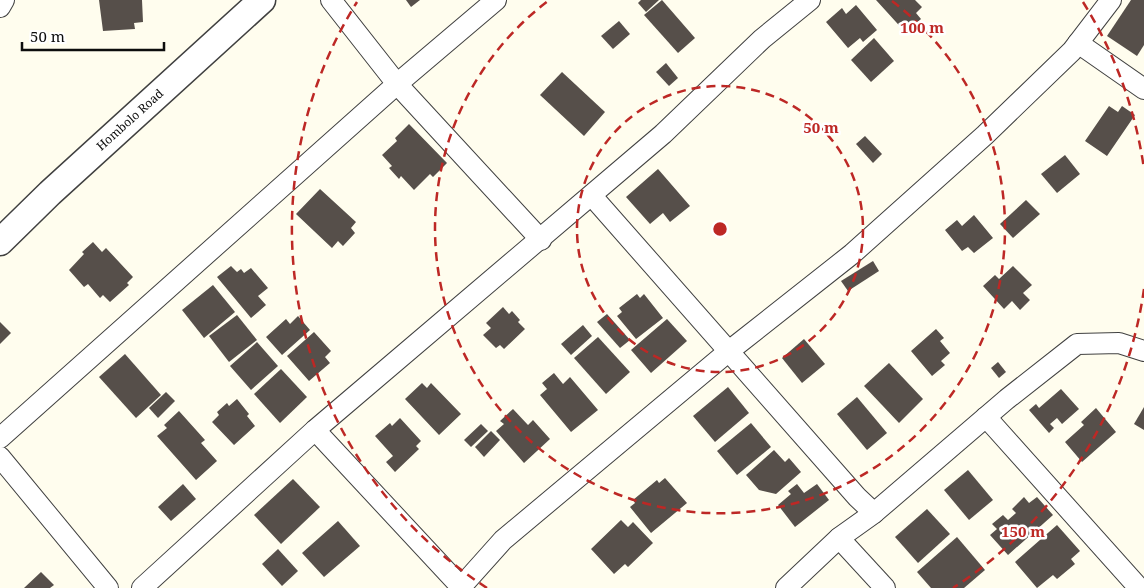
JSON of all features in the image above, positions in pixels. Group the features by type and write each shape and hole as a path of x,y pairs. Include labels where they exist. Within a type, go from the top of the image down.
{"street":[{"path":"0,7 4,0"},
{"name":"Hombolo Road","path":"0,242 50,192 262,0"},
{"path":"331,0 397,84 541,240"},
{"path":"0,438 397,84 496,0"},
{"path":"315,430 462,587 502,540 729,351 852,254 984,134 1078,43 1111,0"},
{"path":"142,588 315,430 541,240 663,134 799,3"},
{"path":"1078,43 1144,89"},
{"path":"592,196 856,497 874,513"},
{"path":"786,588 840,538 874,513 986,417 1077,344 1119,343 1144,351"},
{"path":"986,417 1139,588"},
{"path":"0,457 108,588"},
{"path":"840,538 885,588"}],"building":[{"path":"99,0 142,0 143,22 134,23 135,29 103,31"},
{"path":"406,0 420,0 411,7"},
{"path":"641,0 659,0 646,12 638,3"},
{"path":"662,0 695,38 678,53 644,15"},
{"path":"876,0 915,0 922,7 916,13 921,19 906,33"},
{"path":"1131,0 1144,0 1144,45 1137,56 1107,36"},
{"path":"856,5 877,30 863,42 860,38 848,48 826,22 842,8 846,14"},
{"path":"619,21 630,34 613,49 601,36"},
{"path":"874,38 894,61 871,82 851,60"},
{"path":"666,63 678,78 669,86 656,72"},
{"path":"562,72 605,112 584,136 540,95"},
{"path":"1109,106 1118,112 1122,106 1135,115 1107,156 1085,141"},
{"path":"409,124 447,163 433,177 430,174 414,190 401,176 399,179 389,168 392,166 382,155 397,141 395,138"},
{"path":"865,136 882,154 873,163 856,144"},
{"path":"1065,155 1080,174 1057,193 1041,174"},
{"path":"658,169 690,206 670,222 663,213 650,224 626,197"},
{"path":"320,189 356,222 351,228 355,233 343,246 338,241 332,248 296,214"},
{"path":"1026,200 1040,214 1013,238 1000,224"},
{"path":"974,215 993,238 974,253 968,247 962,251 945,230 957,220 962,226"},
{"path":"93,242 102,252 106,248 133,277 127,283 129,285 110,302 103,295 100,298 88,284 84,287 69,270 84,254 82,252"},
{"path":"873,261 879,271 848,291 841,281"},
{"path":"231,266 237,272 241,269 244,273 251,268 268,288 258,296 266,305 251,318 217,277"},
{"path":"1013,266 1032,285 1023,293 1030,300 1020,310 1012,301 1004,309 983,286 995,275 999,279"},
{"path":"213,285 235,312 204,338 182,310"},
{"path":"637,294 640,298 644,294 663,318 636,339 617,316 622,312 619,308"},
{"path":"503,307 509,314 512,311 520,320 518,322 525,329 504,349 500,345 496,348 483,335 491,328 486,323"},
{"path":"607,314 630,340 620,348 597,322"},
{"path":"237,315 257,340 229,362 209,336"},
{"path":"298,316 310,330 282,355 266,337 286,319 290,324"},
{"path":"667,319 687,341 651,373 631,350"},
{"path":"0,322 11,333 0,344"},
{"path":"583,325 592,336 571,355 561,344"},
{"path":"936,329 944,338 940,341 950,353 941,361 945,365 932,376 911,351"},
{"path":"314,332 331,351 325,357 330,363 309,381 287,356"},
{"path":"598,337 630,372 606,394 574,358"},
{"path":"804,339 825,364 802,383 782,358"},
{"path":"257,342 278,366 251,390 230,366"},
{"path":"125,354 161,395 136,418 99,377"},
{"path":"998,362 1006,372 999,378 991,368"},
{"path":"889,363 923,399 899,423 864,386"},
{"path":"281,369 307,397 280,423 254,394"},
{"path":"554,373 563,384 570,377 598,410 571,432 540,395 547,389 542,383"},
{"path":"422,383 427,388 431,383 461,414 439,435 405,399"},
{"path":"728,387 749,413 715,442 693,416"},
{"path":"1061,389 1079,409 1062,424 1057,418 1050,424 1054,428 1049,433 1029,410 1036,404 1039,408"},
{"path":"166,392 175,401 158,418 149,408"},
{"path":"857,397 887,433 867,450 837,414"},
{"path":"237,399 249,414 247,416 255,426 234,445 212,422 219,415 217,412 227,403 229,406"},
{"path":"1144,407 1144,430 1134,424"},
{"path":"1096,408 1116,432 1082,462 1065,442 1084,425 1081,422"},
{"path":"513,409 528,425 533,420 550,439 524,463 496,431 504,424 500,421"},
{"path":"179,411 205,440 201,443 217,461 196,480 157,436 167,428 164,425"},
{"path":"400,418 421,441 416,446 419,449 395,472 386,462 393,456 375,436 390,423 392,426"},
{"path":"751,423 771,447 737,475 717,451"},
{"path":"481,424 488,431 471,447 464,440"},
{"path":"491,431 500,440 484,457 475,447"},
{"path":"774,450 785,462 789,458 801,472 776,494 759,490 746,475"},
{"path":"968,470 993,500 969,520 944,490"},
{"path":"665,478 687,503 651,533 630,507 635,503 633,500 657,480 659,483"},
{"path":"293,479 320,507 281,544 254,515"},
{"path":"183,484 196,499 171,521 158,507"},
{"path":"797,484 804,493 817,484 829,500 795,527 778,505 791,494 788,491"},
{"path":"1024,497 1029,503 1037,497 1053,515 1008,555 990,535 997,529 992,524 1003,515 1008,520 1016,513 1012,509"},
{"path":"927,509 950,534 918,563 895,537"},
{"path":"621,520 628,527 633,522 653,543 628,567 625,564 614,574 591,549"},
{"path":"338,521 360,546 324,577 302,553"},
{"path":"1057,525 1080,551 1071,559 1075,564 1057,579 1053,575 1037,588 1015,562"},
{"path":"957,537 985,570 964,588 931,588 917,572"},
{"path":"278,549 298,571 282,586 262,564"},
{"path":"41,572 54,585 50,588 24,588"}]}
